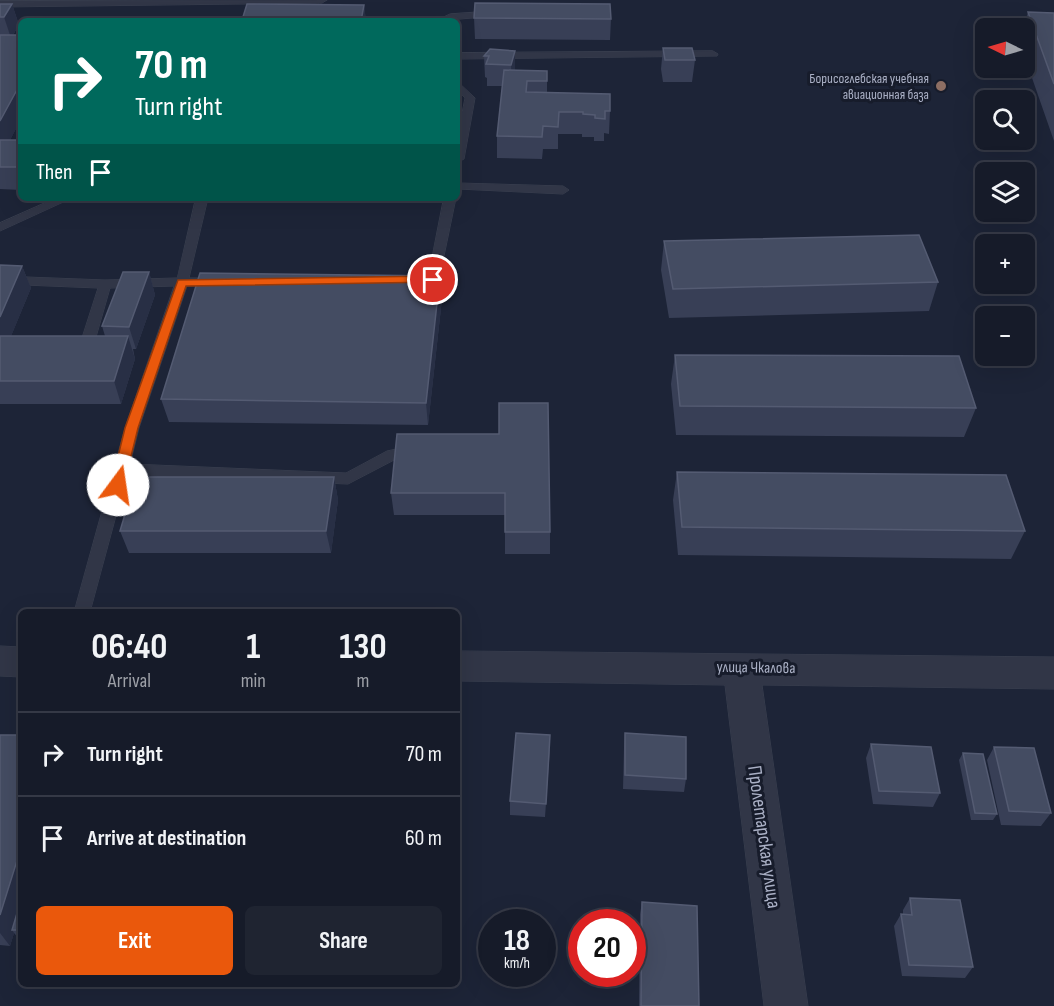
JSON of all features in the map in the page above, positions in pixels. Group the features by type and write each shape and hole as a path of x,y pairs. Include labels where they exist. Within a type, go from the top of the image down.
{"street":[{"path":"0,662 18,662"},
{"name":"улица Чкалова","path":"460,666 1054,673"},
{"name":"Пролетарская улица","path":"741,668 786,1006"}],"lane":[{"path":"0,4 322,0"},
{"path":"448,18 507,13"},
{"path":"460,56 713,54"},
{"path":"460,87 470,98 460,149"},
{"path":"460,186 563,190"},
{"path":"0,227 59,201"},
{"path":"83,609 132,428 182,282 201,201"},
{"path":"409,280 433,280 449,201"},
{"path":"0,280 105,284 230,282"},
{"path":"87,344 105,284"},
{"path":"122,469 348,479 392,454 430,447"}],"building":[{"path":"475,3 610,4 611,19 474,18"},
{"path":"0,4 12,4 4,17 0,17"},
{"path":"247,4 364,5 362,18 243,18"},
{"path":"1028,12 1054,13 1054,84 1035,31 1035,18 1030,18"},
{"path":"0,35 18,35 18,88 0,121"},
{"path":"663,48 692,48 695,60 665,60"},
{"path":"490,49 515,51 511,65 486,64 489,56 484,56"},
{"path":"504,70 547,71 547,81 527,81 526,92 610,94 610,111 605,111 605,119 595,118 595,115 583,114 583,112 559,112 558,127 543,126 542,137 497,136"},
{"path":"0,140 18,140 18,167 0,167"},
{"path":"919,235 938,282 673,289 664,241"},
{"path":"0,265 22,266 0,317"},
{"path":"123,272 149,272 129,327 102,326"},
{"path":"200,273 440,276 426,403 161,399"},
{"path":"0,336 128,336 114,381 0,381"},
{"path":"675,355 959,356 976,408 680,406"},
{"path":"499,403 548,403 550,532 505,532 505,493 391,493 397,434 499,434"},
{"path":"677,472 1006,475 1025,531 682,527"},
{"path":"136,477 334,477 326,531 120,531"},
{"path":"516,733 550,735 546,804 510,801"},
{"path":"625,733 686,737 686,779 625,775"},
{"path":"0,735 18,735 18,858 0,915"},
{"path":"871,744 931,747 940,793 879,791"},
{"path":"994,747 1034,748 1051,813 1009,811"},
{"path":"963,753 983,754 997,814 975,813"},
{"path":"910,898 960,900 973,967 909,965 901,914 912,915"},
{"path":"642,902 697,906 699,1006 641,1006 641,987 646,987 646,909 642,909"},
{"path":"18,910 18,930 12,930"}],"place":[{"name":"Борисоглебская учебная авиационная база","path":"941,86"}],"route":[{"path":"118,485 132,428 182,282 433,280"}]}
